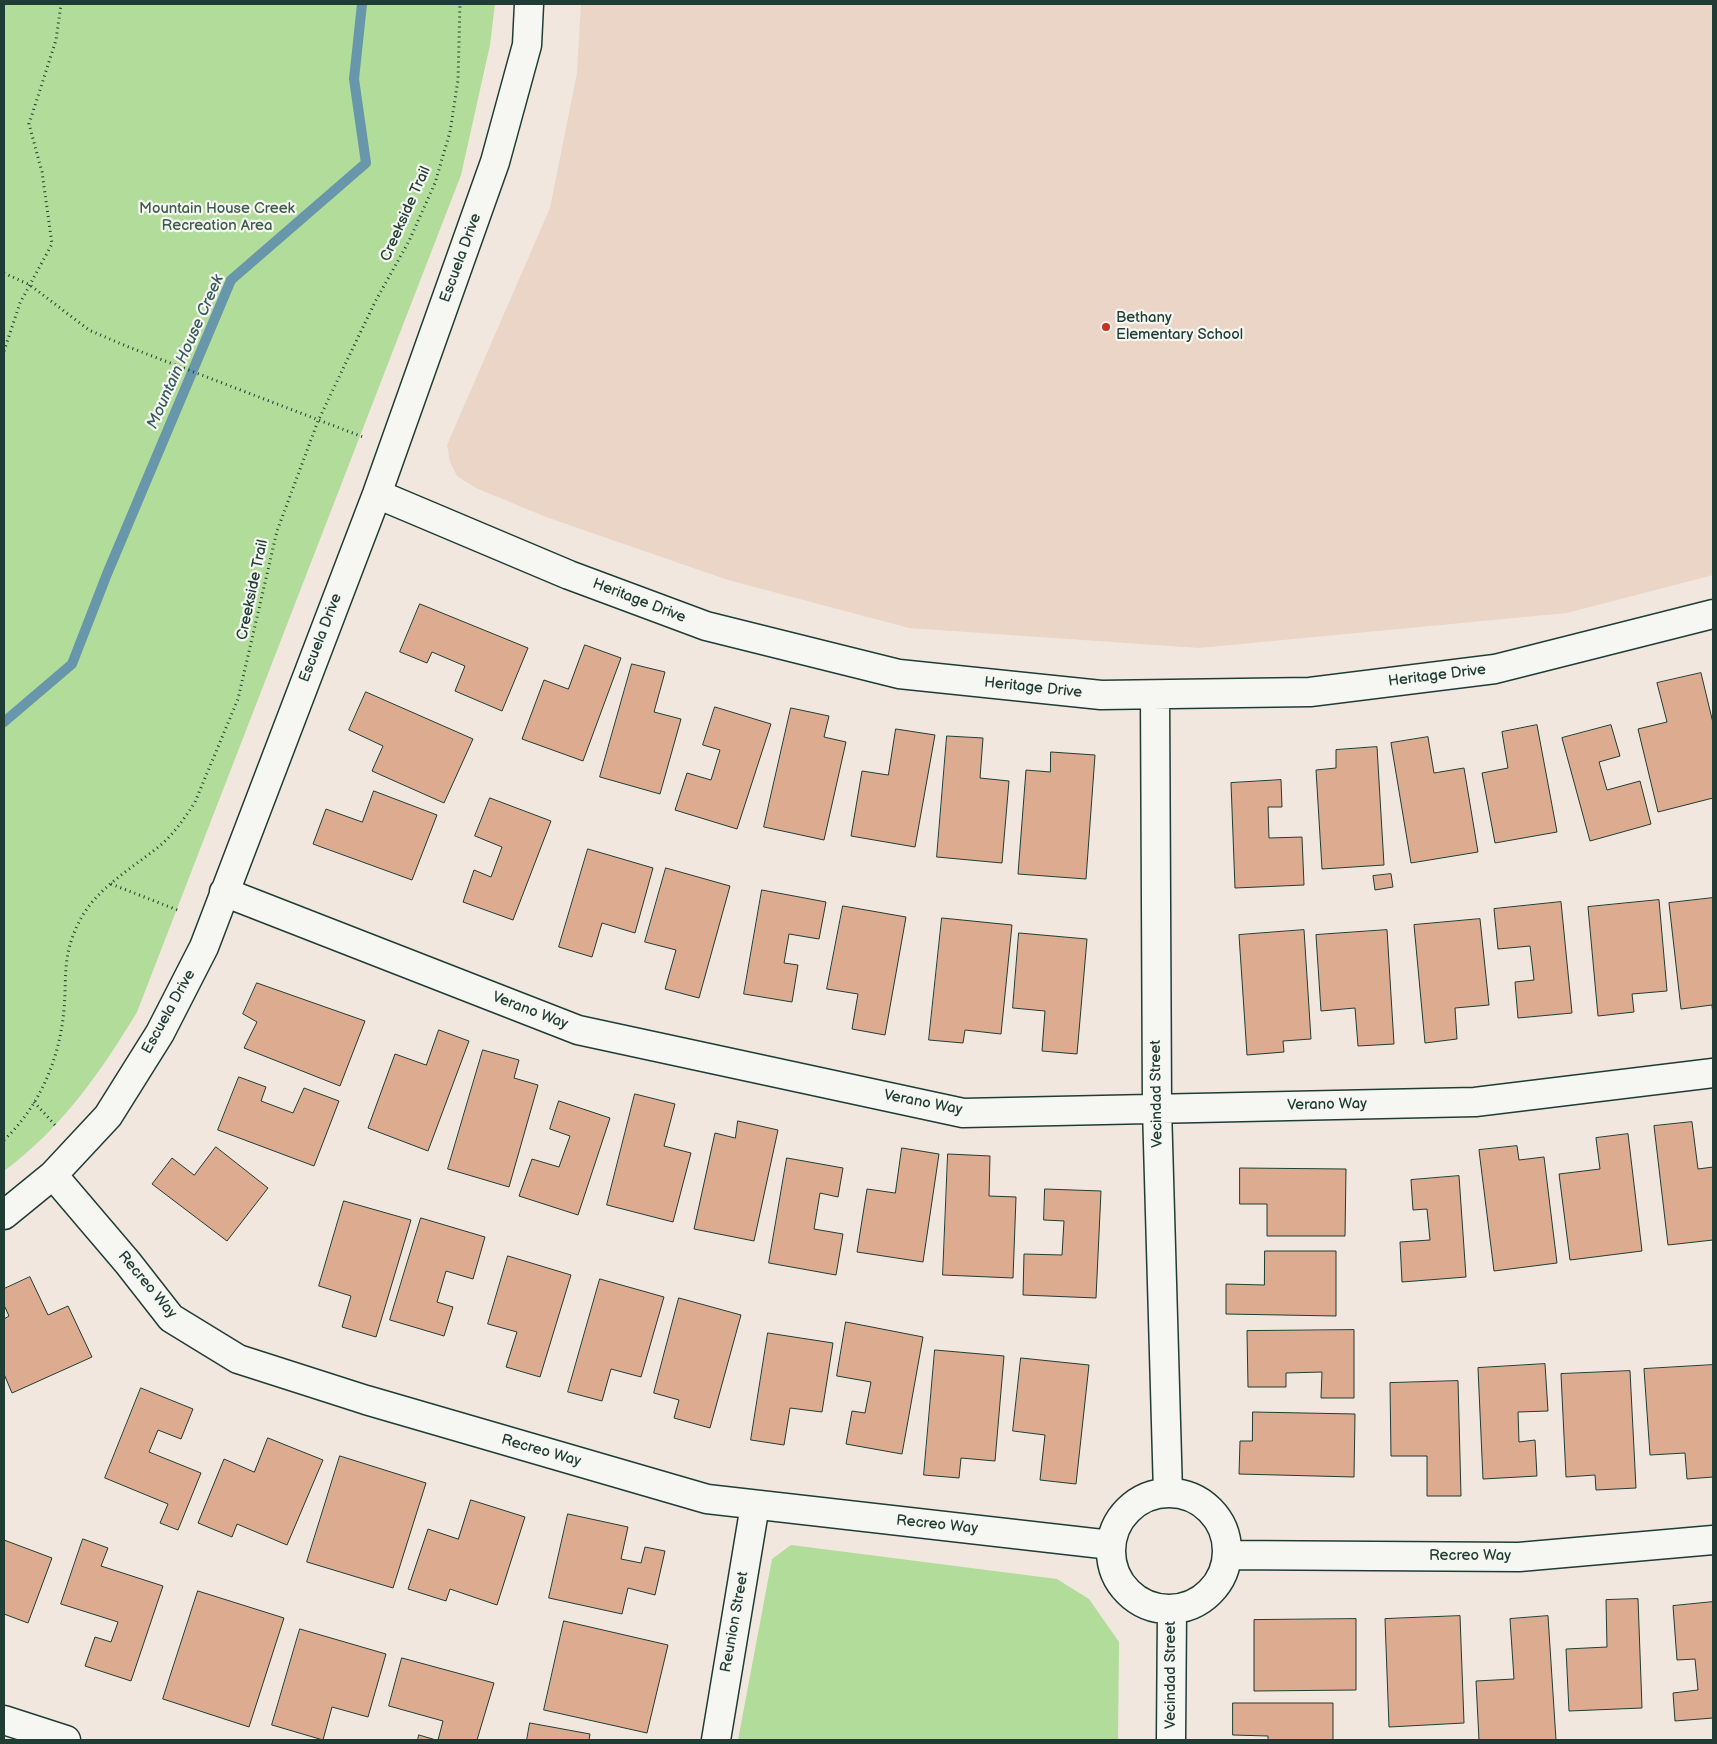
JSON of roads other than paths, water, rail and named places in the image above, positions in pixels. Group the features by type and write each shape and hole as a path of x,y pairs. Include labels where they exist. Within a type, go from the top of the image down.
{"street":[{"name":"Escuela Drive","path":"4,1215 53,1175 108,1116 160,1033 204,947 377,494 496,162 527,46 529,4"},
{"name":"Heritage Drive","path":"377,494 569,575 706,626 899,674 1101,696 1310,692 1495,669 1713,614"},
{"name":"Vecindad Street","path":"1155,695 1157,1108 1168,1493"},
{"name":"Verano Way","path":"224,892 578,1030 963,1113 1475,1102 1713,1073"},
{"name":"Recreo Way","path":"53,1175 128,1263 171,1318 238,1359 366,1400 707,1499 1111,1545"},
{"path":"1168,1493 1187,1496 1204,1505 1217,1519 1225,1536 1227,1555 1223,1571 1215,1586 1203,1598 1188,1606 1172,1609 1152,1606 1134,1598 1121,1583 1112,1565 1111,1545 1116,1529 1124,1514 1136,1503 1151,1496 1168,1493"},
{"name":"Reunion Street","path":"716,1740 755,1505"},
{"name":"Recreo Way","path":"1227,1555 1519,1557 1713,1540"},
{"name":"Vecindad Street","path":"1171,1740 1172,1609"},
{"path":"4,1720 66,1740"}],"waterway":[{"name":"Mountain House Creek","path":"4,722 72,664 107,574 231,280 366,163 354,79 362,4"}],"place":[{"name":"Bethany Elementary School","path":"1106,327"}],"park label":[{"name":"Mountain House Creek Recreation Area","path":"217,218"}]}
